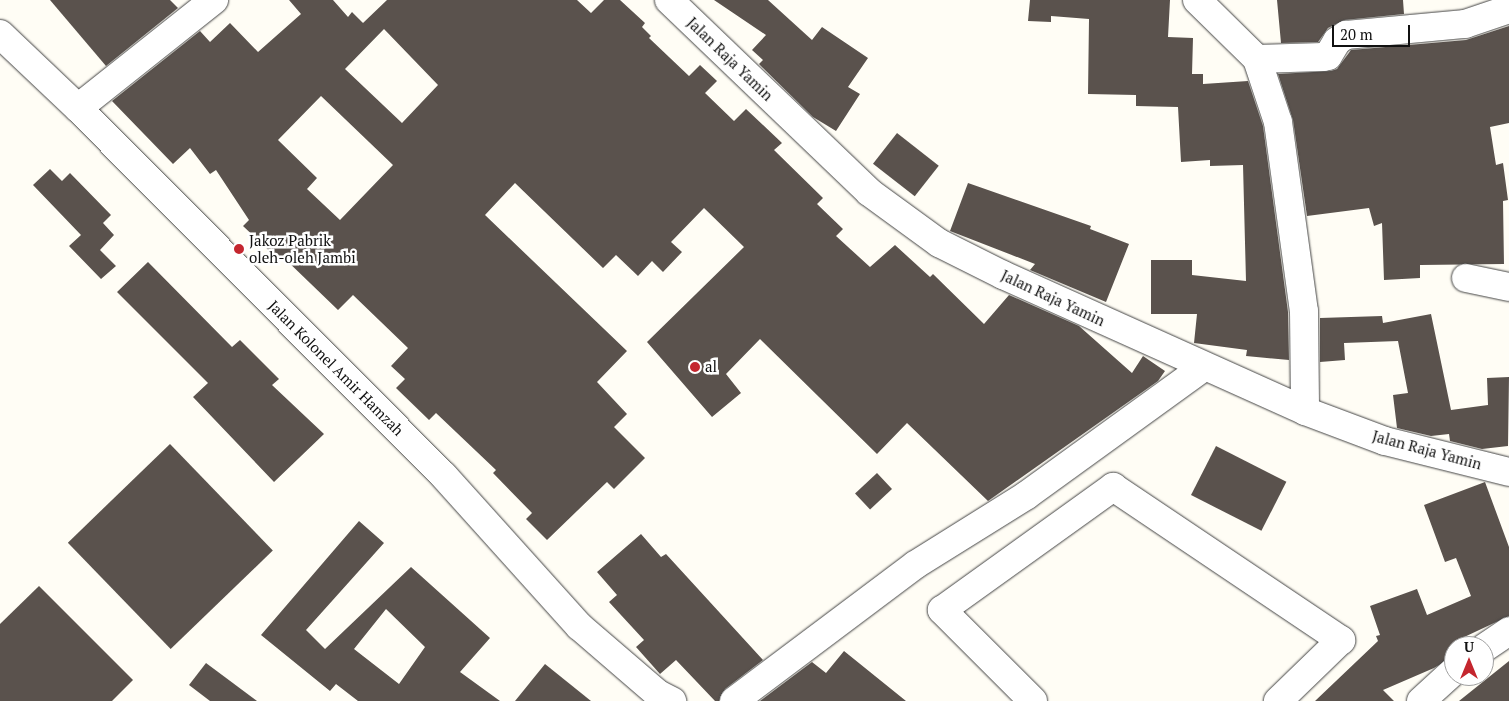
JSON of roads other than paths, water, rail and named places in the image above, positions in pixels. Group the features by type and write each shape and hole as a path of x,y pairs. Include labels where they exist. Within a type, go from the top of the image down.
{"street":[{"path":"78,108 214,0"},
{"name":"Jalan Raja Yamin","path":"669,0 869,192 939,243 1204,367 1305,411 1384,441 1509,472"},
{"path":"1197,0 1257,59 1278,122 1304,312 1305,411"},
{"path":"1257,59 1323,57 1328,56 1337,41 1346,35 1464,24 1509,9"},
{"name":"Jalan Kolonel Amir Hamzah","path":"0,34 78,108 462,495 579,626 658,694 672,701"},
{"path":"1466,278 1509,287"},
{"path":"734,701 916,565 1027,495 1204,367"},
{"path":"1026,699 942,610 1113,487 1341,640 1278,701"},
{"path":"1494,641 1509,631"},
{"path":"1420,701 1444,680"}],"place":[{"name":"Jakoz Pabrik oleh-oleh Jambi","path":"239,249"},
{"name":"al","path":"695,367"}]}
